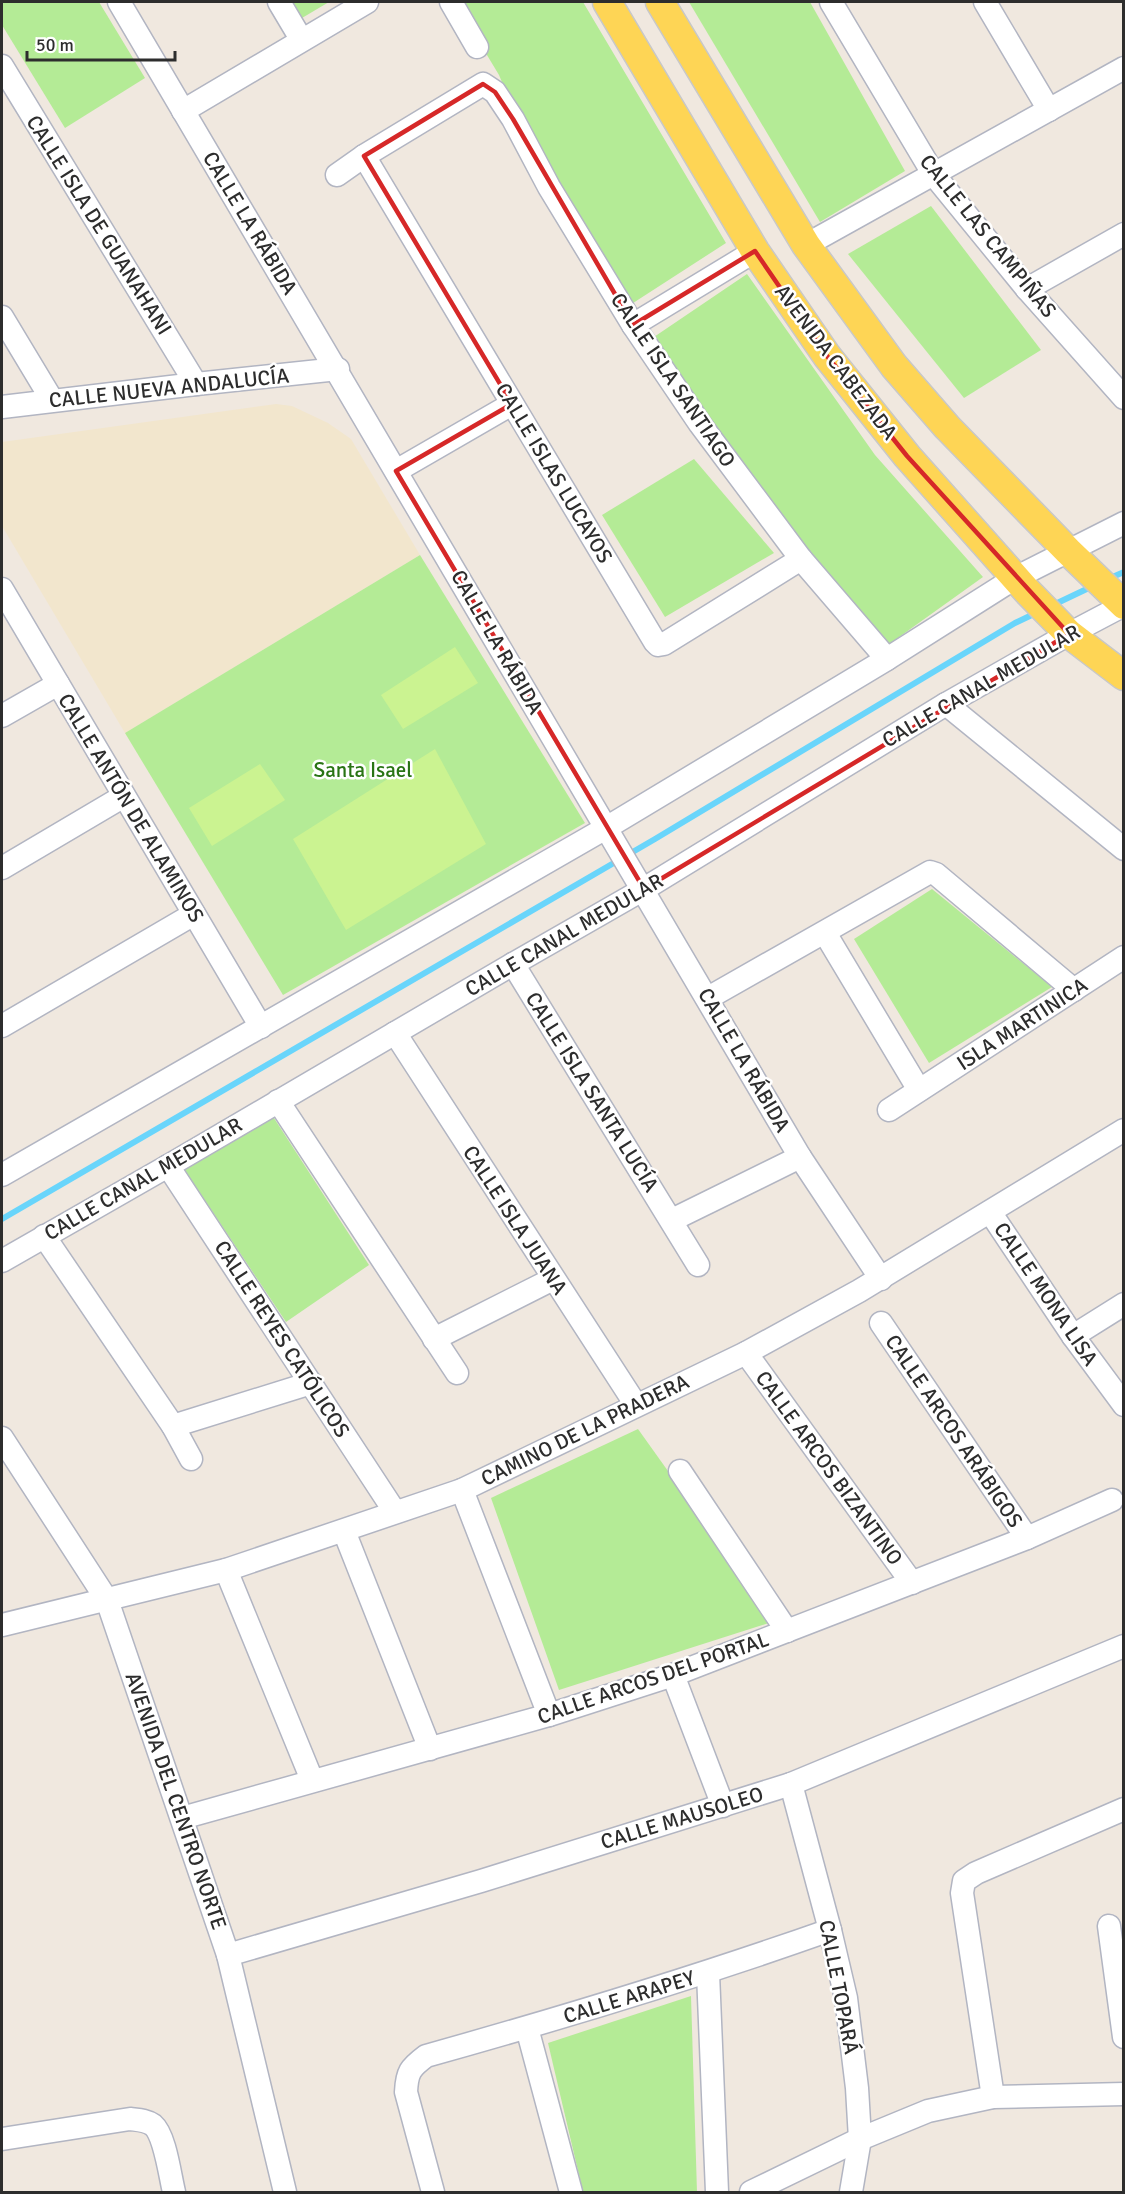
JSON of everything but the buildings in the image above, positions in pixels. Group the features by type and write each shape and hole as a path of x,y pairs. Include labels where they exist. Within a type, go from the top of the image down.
{"main road":[{"name":"AVENIDA CABEZADA","path":"607,2 755,251 827,356 907,456 1021,585 1063,628 1124,676"},
{"name":"AVENIDA CABEZADA","path":"660,2 806,245 894,366 947,427 1120,602"}],"street":[{"name":"CALLE LA RÁBIDA","path":"119,2 338,369 801,1157 880,1279"},
{"path":"279,2 301,39"},
{"path":"183,111 301,39 367,2"},
{"path":"451,2 477,47"},
{"name":"CALLE LAS CAMPIÑAS","path":"831,2 934,175 1027,289 1122,394"},
{"path":"985,2 1049,110"},
{"name":"CALLE ISLA DE GUANAHANI","path":"2,66 196,384"},
{"path":"806,245 1124,68"},
{"name":"CALLE ISLA SANTIAGO","path":"364,156 483,84 495,92 513,119 549,187 633,325 700,424 801,559 887,659"},
{"path":"337,175 364,156"},
{"name":"CALLE ISLAS LUCAYOS","path":"364,156 658,645 664,644 801,559"},
{"path":"1027,289 1124,234"},
{"path":"633,325 755,251"},
{"path":"2,317 52,400"},
{"name":"CALLE NUEVA ANDALUCÍA","path":"2,407 338,369"},
{"path":"396,471 512,404"},
{"path":"2,1175 261,1026 611,836 887,659 1074,557 1124,523"},
{"name":"CALLE ANTÓN DE ALAMINOS","path":"2,590 261,1026"},
{"name":"CALLE CANAL MEDULAR","path":"2,1261 513,964 640,882 946,704 1063,628 1120,602"},
{"path":"2,716 58,684"},
{"path":"946,704 1124,849"},
{"path":"2,868 124,796"},
{"path":"708,998 927,873 936,874 1074,990"},
{"path":"2,1026 194,914"},
{"path":"825,933 920,1090"},
{"name":"ISLA MARTINICA","path":"889,1110 1124,957"},
{"name":"CALLE ISLA SANTA LUCÍA","path":"513,964 698,1264"},
{"name":"CALLE ISLA JUANA","path":"395,1034 636,1406"},
{"path":"278,1101 457,1373"},
{"name":"CAMINO DE LA PRADERA","path":"2,1625 226,1570 462,1490 746,1353 880,1279 1124,1130"},
{"path":"672,1220 801,1157"},
{"name":"CALLE REYES CATÓLICOS","path":"168,1166 395,1512"},
{"name":"CALLE MONA LISA","path":"990,1212 1073,1336 1124,1405"},
{"path":"44,1236 173,1426 191,1459"},
{"path":"434,1339 553,1279"},
{"path":"1073,1336 1124,1304"},
{"name":"CALLE ARCOS ARÁBIGOS","path":"881,1323 1027,1538"},
{"name":"CALLE ARCOS BIZANTINO","path":"746,1353 912,1583"},
{"path":"173,1426 311,1383"},
{"name":"AVENIDA DEL CENTRO NORTE","path":"2,1438 107,1600 228,1955 285,2193"},
{"path":"680,1471 787,1631"},
{"path":"462,1490 549,1715"},
{"name":"CALLE ARCOS DEL PORTAL","path":"182,1818 549,1715 673,1676 1027,1538 1112,1500"},
{"path":"344,1531 430,1749"},
{"path":"226,1570 312,1780"},
{"name":"CALLE MAUSOLEO","path":"228,1955 481,1881 790,1784 1124,1646"},
{"path":"673,1676 723,1806"},
{"name":"CALLE TOPARÁ","path":"790,1784 846,1998 857,2088 860,2139 850,2193"},
{"path":"993,2097 962,1893 964,1881 976,1872 1124,1809"},
{"path":"1108,1926 1119,1960 1124,2037"},
{"name":"CALLE ARAPEY","path":"433,2193 406,2092 406,2077 413,2065 426,2056 708,1973 830,1930"},
{"path":"708,1973 717,2193"},
{"path":"527,2028 571,2193"},
{"path":"751,2193 860,2139 928,2111 993,2097 1124,2094"},
{"path":"2,2139 130,2119 143,2120 154,2126 160,2136 174,2193"}],"highlighted area":[{"path":"483,84 495,92 513,119 633,325 755,251 827,356 907,456 1069,634 644,889 396,471 512,404 364,156"}],"shaded area":[{"path":"276,404 292,406 328,423 351,439 420,555 125,733 2,526 2,442"}],"green space":[{"path":"2,2 99,2 145,78 65,128 2,25"},
{"path":"292,2 329,2 302,18"},
{"path":"455,2 583,2 726,243 630,305 523,132 499,75"},
{"path":"689,2 810,2 905,171 820,222"},
{"path":"931,206 1041,350 964,398 848,254"},
{"path":"747,274 875,455 983,577 888,645 776,511 651,339"},
{"path":"694,459 774,553 665,617 602,515"},
{"name":"Santa Isael","path":"420,555 585,823 283,995 125,733"},
{"path":"455,647 478,683 403,729 381,695"},
{"path":"435,749 486,844 346,930 293,839"},
{"path":"260,764 285,800 212,846 189,808"},
{"path":"932,889 1052,987 929,1063 854,939"},
{"path":"272,1115 369,1265 286,1322 184,1169"},
{"path":"638,1429 775,1621 559,1690 491,1498"},
{"path":"691,1996 697,2192 583,2192 548,2043"}],"waterway":[{"path":"1108,579 1124,572"},
{"path":"1051,606 1093,586"},
{"path":"2,1219 655,839 1015,623 1036,613"}]}
